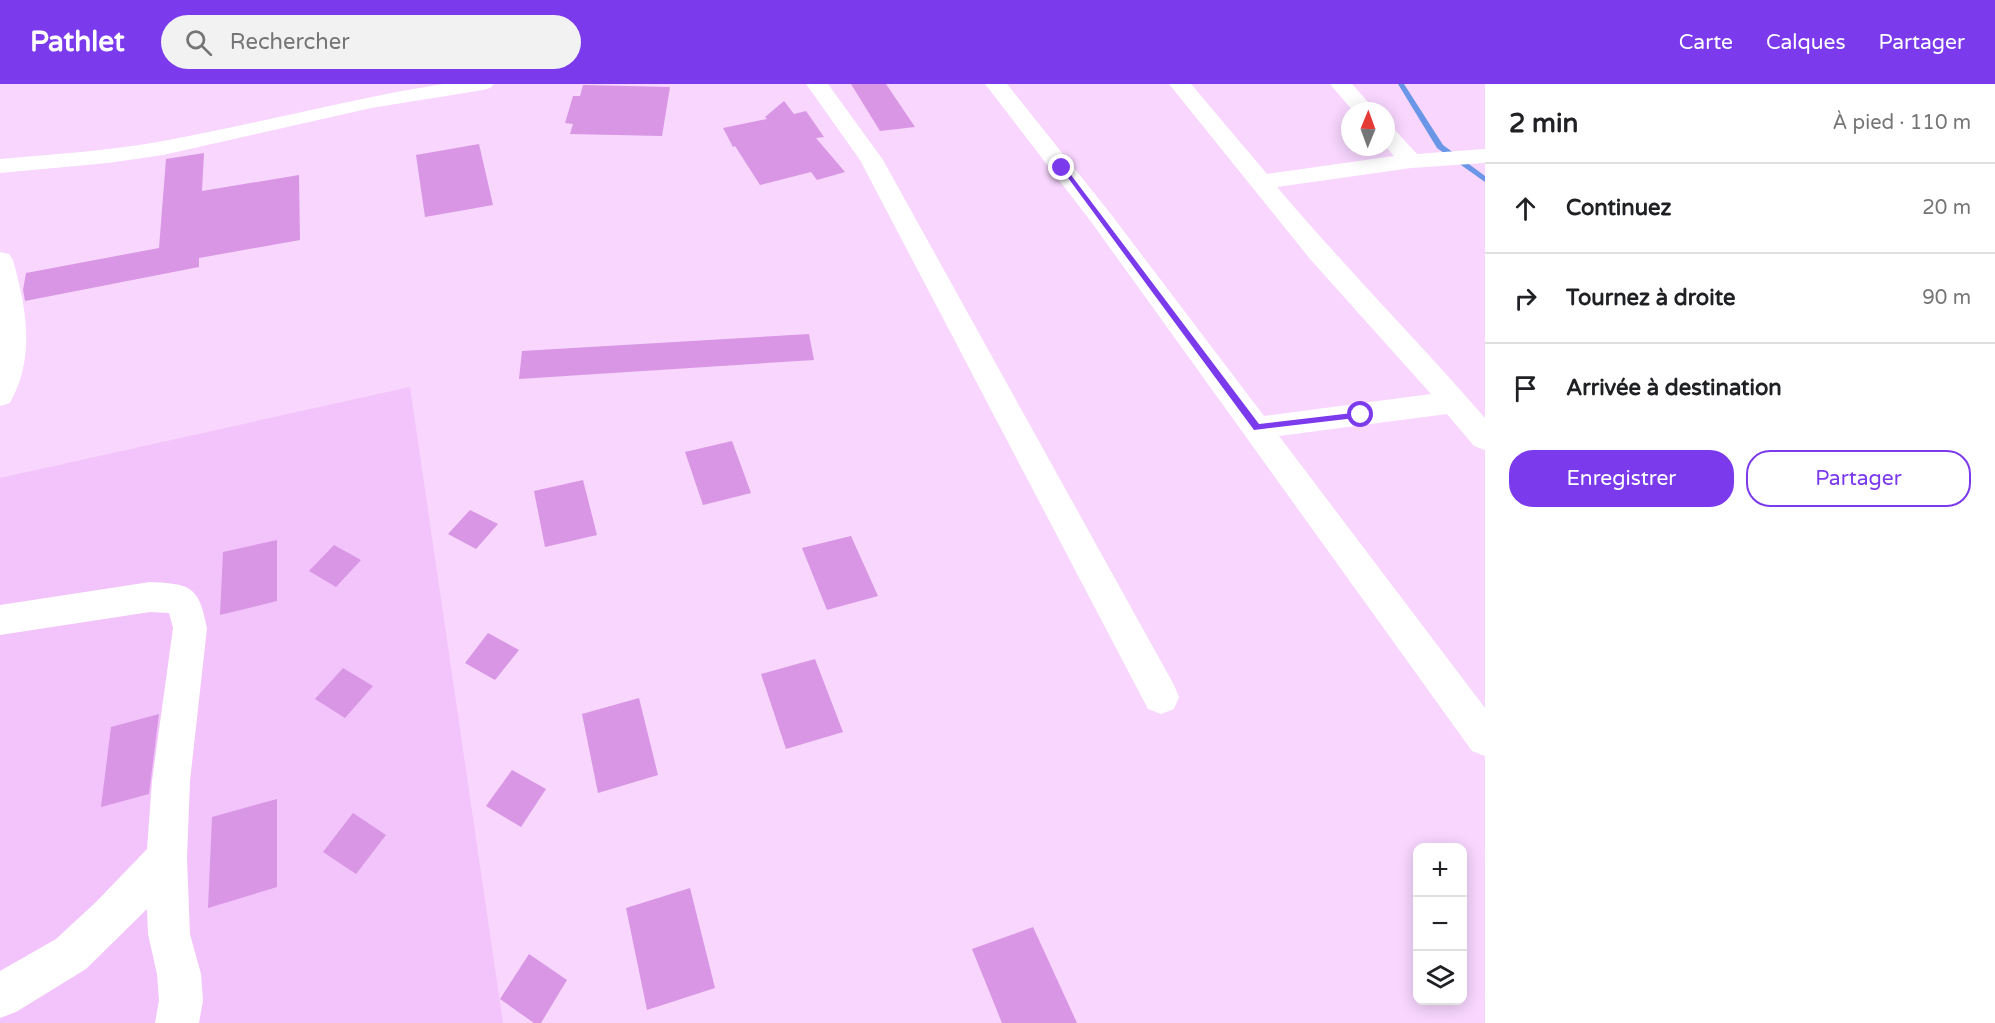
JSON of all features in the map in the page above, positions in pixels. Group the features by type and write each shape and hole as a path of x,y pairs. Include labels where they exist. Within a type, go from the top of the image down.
{"street":[{"path":"0,166 108,156 163,148 371,102 483,84"},
{"path":"817,84 871,160 1161,697"},
{"path":"996,84 1101,218 1485,738"},
{"path":"1180,84 1319,253 1485,438"},
{"path":"1341,84 1357,102"},
{"path":"1395,144 1411,161"},
{"path":"1259,182 1411,161 1485,156"},
{"path":"0,260 15,323 11,365 0,395"},
{"path":"1257,428 1455,402"},
{"path":"0,620 150,597 176,598 186,606 190,628 171,781 167,858 169,934 179,974 181,1000 177,1023"},
{"path":"0,996 71,954 111,917 167,858"}],"shaded area":[{"path":"410,387 503,1023 0,1023 0,478"}],"building":[{"path":"851,84 886,84 915,127 880,131"},
{"path":"583,85 670,87 662,136 570,134 573,124 565,123 573,96 580,96"},
{"path":"784,101 794,114 806,111 824,137 816,138 845,172 817,180 811,172 760,185 735,146 733,147 723,128 767,119 765,117"},
{"path":"479,144 493,205 425,217 416,155"},
{"path":"204,153 202,191 299,175 300,240 199,258 199,267 25,301 23,290 26,273 159,248 166,159"},
{"path":"809,334 814,360 519,379 522,351"},
{"path":"732,441 751,493 703,505 685,452"},
{"path":"583,480 597,535 545,547 534,491"},
{"path":"470,510 498,524 476,549 448,534"},
{"path":"851,536 878,596 827,610 802,548"},
{"path":"277,540 277,601 220,615 223,552"},
{"path":"334,545 361,560 336,587 309,571"},
{"path":"488,633 519,650 495,680 465,663"},
{"path":"815,659 843,732 786,749 761,674"},
{"path":"343,668 373,686 345,718 315,699"},
{"path":"639,698 658,775 598,793 582,714"},
{"path":"159,714 149,794 101,807 111,727"},
{"path":"512,770 546,789 521,827 486,806"},
{"path":"277,799 277,887 208,908 212,817"},
{"path":"353,813 386,835 356,874 323,852"},
{"path":"690,888 715,988 647,1010 626,908"},
{"path":"1033,927 1077,1023 1002,1023 972,949"},
{"path":"529,954 567,980 541,1023 534,1023 500,999"}],"waterway":[{"path":"1401,84 1440,146 1485,180"}],"route":[{"path":"1062,168 1257,428 1361,415"}]}
